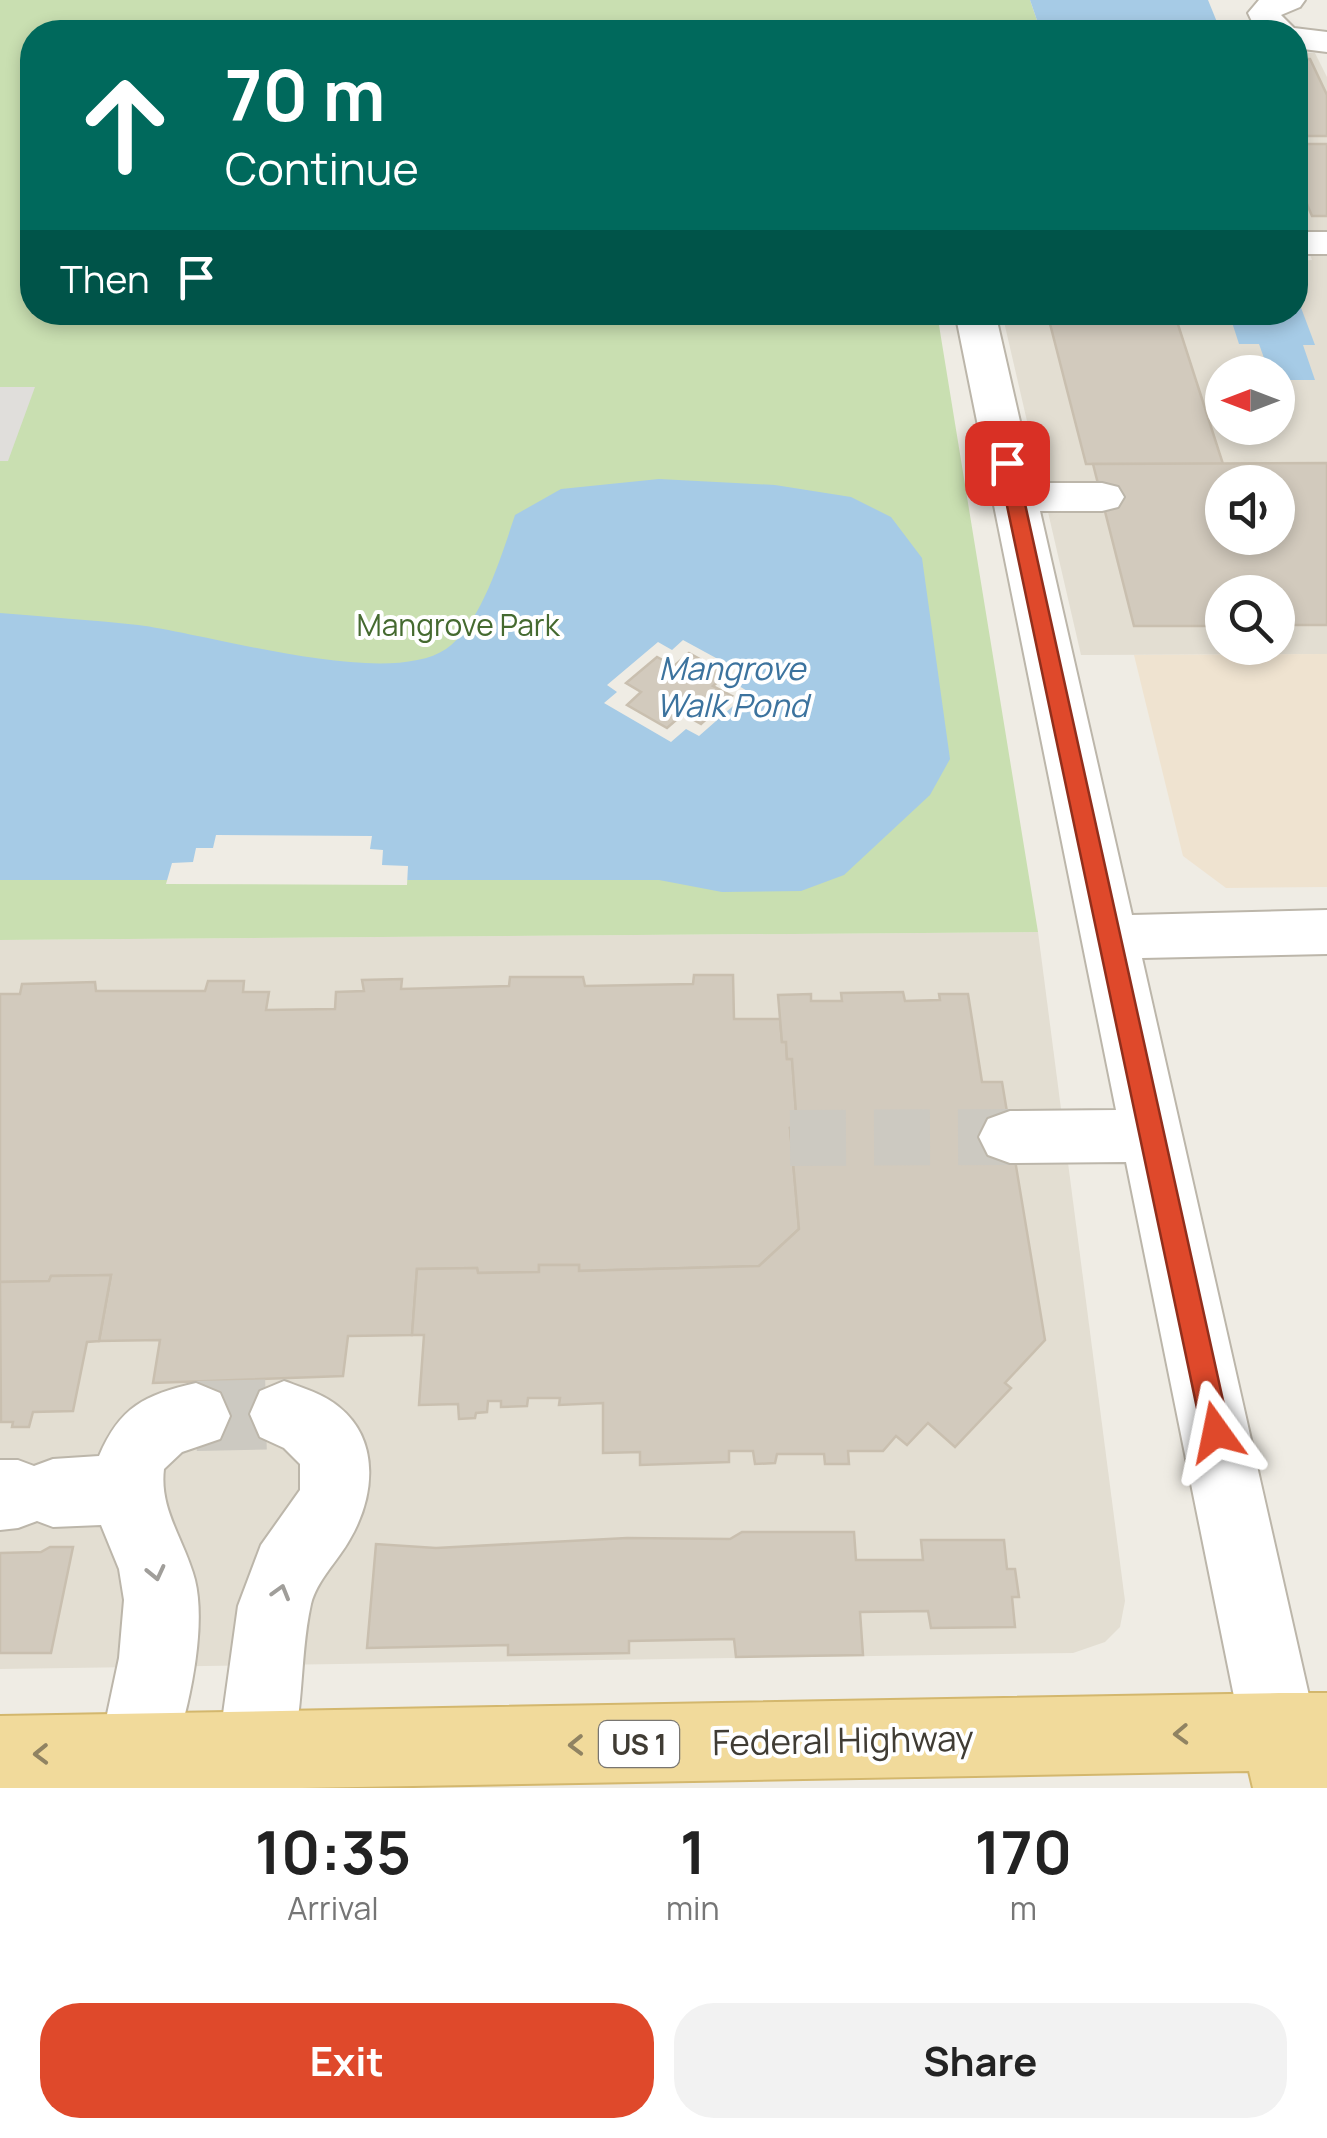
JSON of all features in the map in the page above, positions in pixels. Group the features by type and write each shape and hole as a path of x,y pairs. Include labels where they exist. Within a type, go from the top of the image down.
{"main road":[{"name":"Federal Highway","path":"0,1754 256,1750 1299,1750"}],"street":[{"path":"1267,20 1264,13 1274,4 1289,0"},
{"path":"964,325 1014,496 1154,1136 1299,1750"},
{"path":"1014,496 1102,496"},
{"path":"1112,937 1327,932"},
{"path":"1010,1137 1154,1136"},
{"path":"256,1750 279,1587 299,1548 335,1502 338,1473 328,1442 307,1422 284,1414"},
{"path":"137,1752 158,1640 161,1600 157,1566 135,1519 129,1489 134,1449 151,1430 172,1420 196,1416"},
{"path":"24,1494 129,1489"}],"shaded area":[{"path":"1308,53 1315,53 1327,77 1327,654 1295,654 1295,575 1205,575 1205,654 1081,655 1005,325 1308,325 1308,260 1312,260 1308,249"},
{"path":"0,387 35,387 8,461 0,461"},
{"path":"1295,654 1327,654 1327,887 1226,888 1183,856 1134,655 1205,655 1205,665 1295,665"},
{"path":"1038,932 1125,1601 1120,1627 1105,1642 1073,1653 0,1669 0,940"}],"green space":[{"name":"Mangrove Park","path":"0,0 1030,0 1037,20 20,20 20,325 939,325 1038,932 0,940"}],"water":[{"path":"1030,0 1208,0 1216,20 1037,20"},
{"path":"1233,325 1308,325 1315,345 1303,345 1315,380 1295,380 1295,355 1263,355 1259,344 1239,344"},
{"name":"Mangrove Walk Pond","path":"659,479 775,485 851,497 891,517 922,558 950,759 930,795 844,875 801,891 722,892 659,880 0,880 0,613 138,625 342,661 419,660 446,649 470,623 489,588 515,515 561,489"}],"pier":[{"path":"683,640 749,676 739,686 749,692 699,736 686,729 671,742 604,703 617,692 607,685 658,642 672,650"},
{"path":"216,835 372,836 370,849 383,850 382,865 408,866 407,885 166,884 172,863 193,862 196,848 213,848"}],"building":[{"path":"1308,59 1327,95 1327,136 1308,136"},
{"path":"1308,144 1327,144 1327,216 1312,216 1308,207"},
{"path":"1050,325 1178,325 1205,408 1205,445 1217,445 1223,464 1086,464"},
{"path":"1327,463 1327,625 1295,625 1295,575 1205,575 1205,626 1134,626 1093,464"},
{"path":"689,653 727,674 713,686 732,696 701,724 683,714 667,728 627,705 641,692 626,683 657,657 674,666"},
{"path":"694,975 733,975 734,1019 780,1019 787,1059 792,1059 797,1126 790,1128 799,1229 759,1266 579,1271 579,1265 539,1265 539,1272 478,1273 477,1268 417,1269 412,1335 348,1336 343,1376 153,1383 160,1340 99,1341 111,1275 0,1282 0,994 20,994 22,984 95,982 96,991 205,991 208,981 244,981 243,992 269,992 266,1010 335,1009 336,992 364,991 362,980 402,979 401,989 509,986 510,977 583,977 585,986 693,984"},
{"path":"903,992 905,1001 940,1000 939,994 968,994 982,1082 1002,1082 1045,1340 1005,1383 1011,1388 955,1447 928,1423 907,1445 896,1436 883,1451 848,1451 849,1464 825,1464 824,1454 777,1454 775,1463 755,1464 753,1451 729,1451 729,1462 640,1465 640,1452 603,1453 603,1403 559,1405 560,1398 528,1398 527,1406 501,1407 501,1401 488,1401 487,1412 459,1419 458,1404 419,1405 424,1335 412,1335 417,1269 477,1268 478,1273 539,1272 539,1265 579,1265 579,1271 759,1266 799,1229 790,1128 797,1126 792,1059 787,1059 786,1042 782,1042 778,995 811,994 811,1001 842,1001 841,993"},
{"path":"111,1275 99,1341 87,1342 73,1411 33,1412 29,1427 1,1422 0,1282"},
{"path":"742,1532 854,1532 856,1560 923,1560 921,1540 1004,1540 1007,1569 1015,1569 1019,1597 1012,1597 1015,1627 931,1628 928,1611 860,1612 863,1655 736,1657 734,1639 629,1641 629,1653 508,1655 508,1645 367,1648 376,1544 436,1548 627,1538 730,1539"},
{"path":"50,1547 73,1547 51,1653 0,1653 0,1553 41,1552"}],"tunnel":[{"path":"790,1138 1010,1137"},
{"path":"196,1416 284,1414"}],"route":[{"path":"1007,463 1216,1432"}]}
